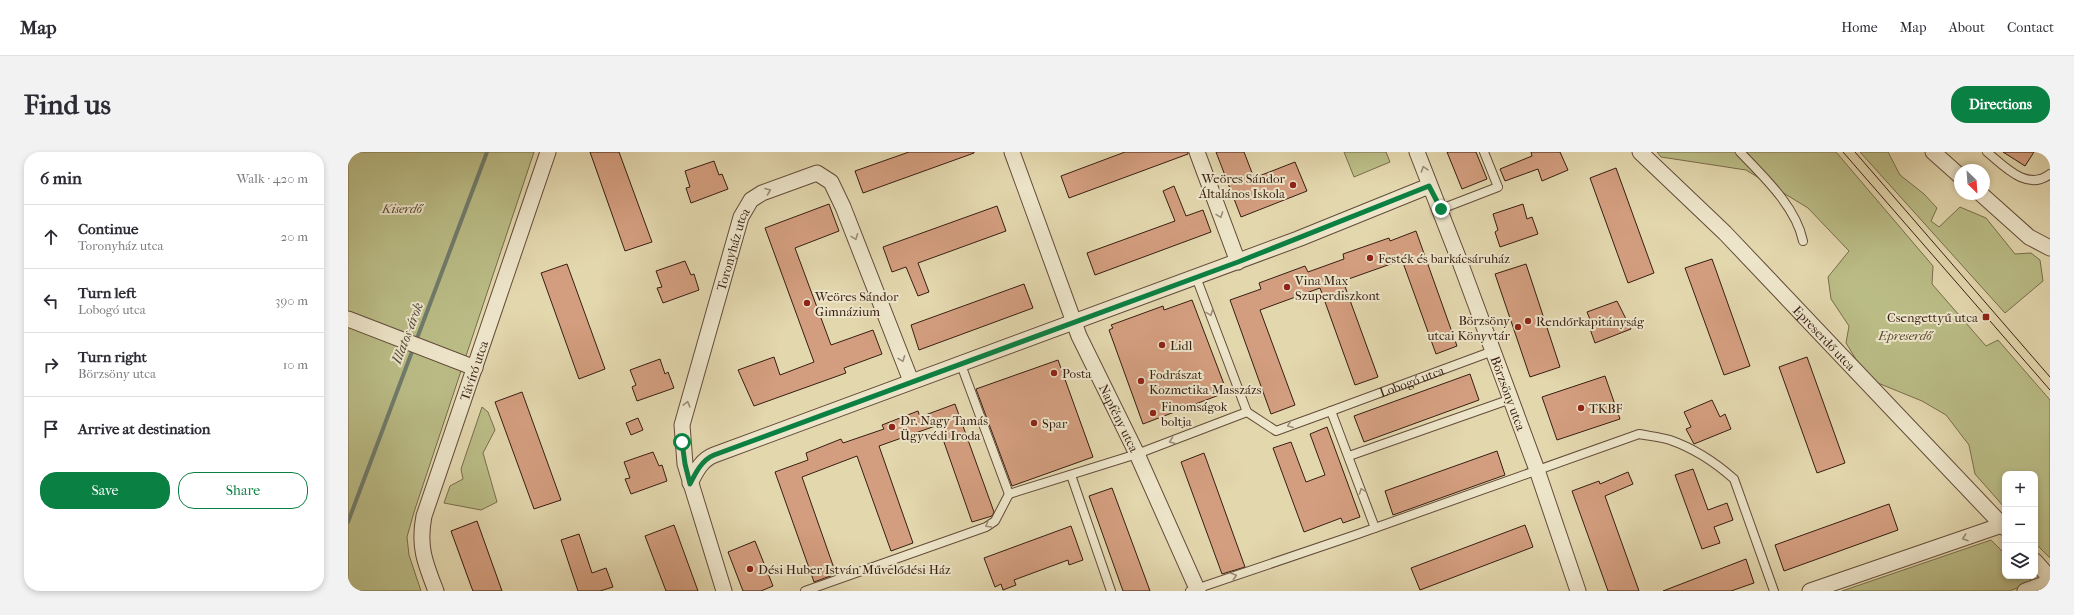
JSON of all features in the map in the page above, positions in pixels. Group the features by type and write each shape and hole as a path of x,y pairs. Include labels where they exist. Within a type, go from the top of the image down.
{"street":[{"name":"Távíró utca","path":"436,591 422,549 421,534 424,516 436,476 475,368 548,152"},
{"name":"Napfény utca","path":"1012,152 1073,321 1137,454 1195,590"},
{"path":"1197,152 1238,262"},
{"name":"Börzsöny utca","path":"1417,152 1429,186 1441,209 1511,399 1578,591"},
{"name":"Epreserdő utca","path":"1640,152 1726,233 1824,339 2002,525"},
{"path":"1933,152 1954,171"},
{"name":"Toronyház utca","path":"724,591 690,484 685,464 682,425 687,402 741,217 751,200 762,193 817,173 831,182 843,207 911,381"},
{"path":"690,484 700,466 708,457 960,362 1238,262 1429,186"},
{"path":"1987,200 2029,237 2050,248"},
{"path":"348,319 475,368"},
{"path":"1810,591 2002,528"},
{"path":"2038,564 2050,578"},
{"path":"2025,591 2050,582"}],"lane":[{"path":"1441,209 1498,187 1484,152"},
{"path":"1740,152 1773,186 1800,229 1803,242"},
{"path":"1987,152 2016,177 2034,180 2050,174"},
{"path":"1009,494 1137,454 1247,412 1196,277"},
{"name":"Lobogó utca","path":"1247,412 1276,431 1493,351"},
{"path":"805,591 986,527 995,521 1003,509 1009,494 960,362"},
{"path":"1349,456 1511,399"},
{"path":"1331,410 1375,528"},
{"path":"1195,590 1639,434 1670,440 1720,466 1734,479 1774,591"},
{"path":"1071,475 1111,591"}],"green space":[{"name":"Kiserdő","path":"348,152 534,152 407,537 409,555 421,591 348,591"},
{"path":"1344,152 1386,152 1390,162 1354,177"},
{"name":"Epreserdő","path":"1657,152 1836,152 1933,266 1932,284 1986,346 1998,340 2050,400 2050,558 2038,546 2038,471 2002,471 2002,505 1975,474 1969,445 1946,415 1922,401 1868,379 1846,343 1849,326 1831,299 1828,277 1849,251 1808,208 1746,170 1661,157"},
{"path":"1860,152 1888,152 1900,175 1924,194 1937,208 1931,221 1939,227 1960,207 1986,218 2015,254 2031,253 2040,260 2043,281 2005,313"},
{"path":"482,407 488,412 495,430 483,453 497,502 481,510 444,503 450,486 463,479 461,469"},
{"path":"1991,540 2002,551 2002,579 2030,579 2033,582 2009,591 1842,591"}],"building":[{"path":"590,152 619,152 652,242 625,251"},
{"path":"909,152 974,153 863,193 855,171"},
{"path":"1125,152 1188,152 1188,154 1069,198 1061,176"},
{"path":"1216,152 1244,152 1254,178 1295,162 1307,191 1241,217"},
{"path":"1447,152 1476,152 1487,179 1462,189"},
{"path":"1531,152 1560,152 1568,170 1542,181 1538,169 1505,181 1500,169 1532,156"},
{"path":"2003,152 2034,152 2025,166"},
{"path":"714,161 719,175 722,174 728,189 691,203 686,188 690,187 685,171"},
{"path":"1616,168 1654,273 1628,283 1590,178"},
{"path":"1174,186 1186,216 1203,210 1211,232 1095,275 1087,253 1175,221 1163,191"},
{"path":"829,204 839,231 795,248 831,345 873,330 882,354 844,368 846,373 754,406 738,370 774,357 780,375 814,362 765,228"},
{"path":"1523,204 1527,219 1532,217 1538,234 1500,247 1495,232 1498,230 1493,214"},
{"path":"997,206 1006,231 918,263 929,292 918,296 906,267 892,272 883,247"},
{"path":"1416,231 1457,346 1436,354 1402,260 1343,281 1378,377 1355,385 1320,288 1260,310 1295,405 1271,414 1230,300 1261,289 1259,283 1305,266 1308,272 1344,259 1343,254 1389,238 1390,241"},
{"path":"1712,259 1750,366 1724,375 1685,268"},
{"path":"685,261 691,275 694,274 699,290 663,303 657,288 662,287 656,271"},
{"path":"567,264 605,369 579,379 541,273"},
{"name":"Rendőrkapitányság","path":"1526,264 1560,367 1530,377 1495,274"},
{"path":"1024,284 1033,308 919,350 911,325"},
{"name":"Lidl","path":"1192,300 1227,392 1143,424 1109,330 1113,328 1111,325 1163,306 1164,310"},
{"path":"1617,301 1631,329 1595,343 1590,329 1593,327 1587,312"},
{"path":"1807,357 1845,463 1817,473 1779,367"},
{"path":"660,359 665,374 668,372 674,388 637,401 632,387 636,385 630,370"},
{"name":"Spar","path":"1058,360 1093,457 1012,486 976,389"},
{"path":"1470,374 1479,400 1364,442 1354,416"},
{"name":"TKBF","path":"1605,376 1620,419 1557,440 1542,397"},
{"path":"522,392 561,500 534,509 495,402"},
{"path":"1712,400 1720,417 1725,414 1731,429 1694,444 1686,429 1691,427 1684,412"},
{"path":"955,404 994,512 992,516 972,522 938,425 879,446 913,543 891,551 857,456 802,477 836,574 814,582 775,472 808,460 806,453 841,439 843,443 884,429 882,425 918,411 920,417"},
{"path":"638,418 643,430 631,435 626,423"},
{"path":"1327,427 1360,517 1343,523 1341,518 1304,532 1273,448 1291,442 1306,482 1325,475 1310,434"},
{"path":"1497,451 1505,475 1393,515 1385,491"},
{"path":"653,452 659,466 662,465 667,481 631,494 625,479 630,478 624,462"},
{"path":"1204,453 1245,567 1222,574 1181,462"},
{"path":"1693,469 1708,510 1727,503 1733,520 1714,527 1720,543 1702,549 1675,475"},
{"path":"1628,472 1633,484 1605,496 1639,591 1608,591 1572,491 1599,481 1600,484"},
{"path":"1112,488 1150,591 1123,591 1089,496"},
{"path":"1889,504 1898,530 1784,571 1775,545"},
{"path":"477,521 502,591 473,591 451,531"},
{"path":"674,525 698,591 666,591 645,536"},
{"path":"1525,525 1533,547 1420,590 1411,568"},
{"path":"1071,526 1083,560 1069,565 1068,560 1014,580 1016,585 1003,590 1001,584 995,587 984,558"},
{"path":"579,534 592,573 606,568 613,587 600,591 578,591 561,540"},
{"name":"Dési Huber István Művelődési Ház","path":"755,541 773,586 761,591 743,591 728,552"},
{"path":"1746,559 1754,583 1731,591 1663,591"}],"waterway":[{"name":"Illatos-árok","path":"348,522 487,152"}],"tram line":[{"path":"1843,152 2050,390"},
{"path":"1855,152 2050,377"}],"place":[{"name":"Weöres Sándor Általános Iskola","path":"1293,185"},
{"name":"Festék és barkácsáruház","path":"1370,258"},
{"name":"Vina Max Szuperdiszkont","path":"1287,287"},
{"name":"Weöres Sándor Gimnázium","path":"807,303"},
{"name":"Csengettyű utca","path":"1986,317"},
{"name":"Rendőrkapitányság","path":"1528,321"},
{"name":"Börzsöny utcai Könyvtár","path":"1518,327"},
{"name":"Lidl","path":"1162,345"},
{"name":"Posta","path":"1054,373"},
{"name":"Fodrászat Kozmetika Masszázs","path":"1141,381"},
{"name":"TKBF","path":"1581,408"},
{"name":"Finomságok boltja","path":"1153,413"},
{"name":"Spar","path":"1034,423"},
{"name":"Dr. Nagy Tamás Ügyvédi Iroda","path":"892,427"},
{"name":"Dési Huber István Művelődési Ház","path":"750,569"}],"route":[{"path":"682,442 690,484 700,466 708,457 960,362 1238,262 1429,186 1441,209"}]}
